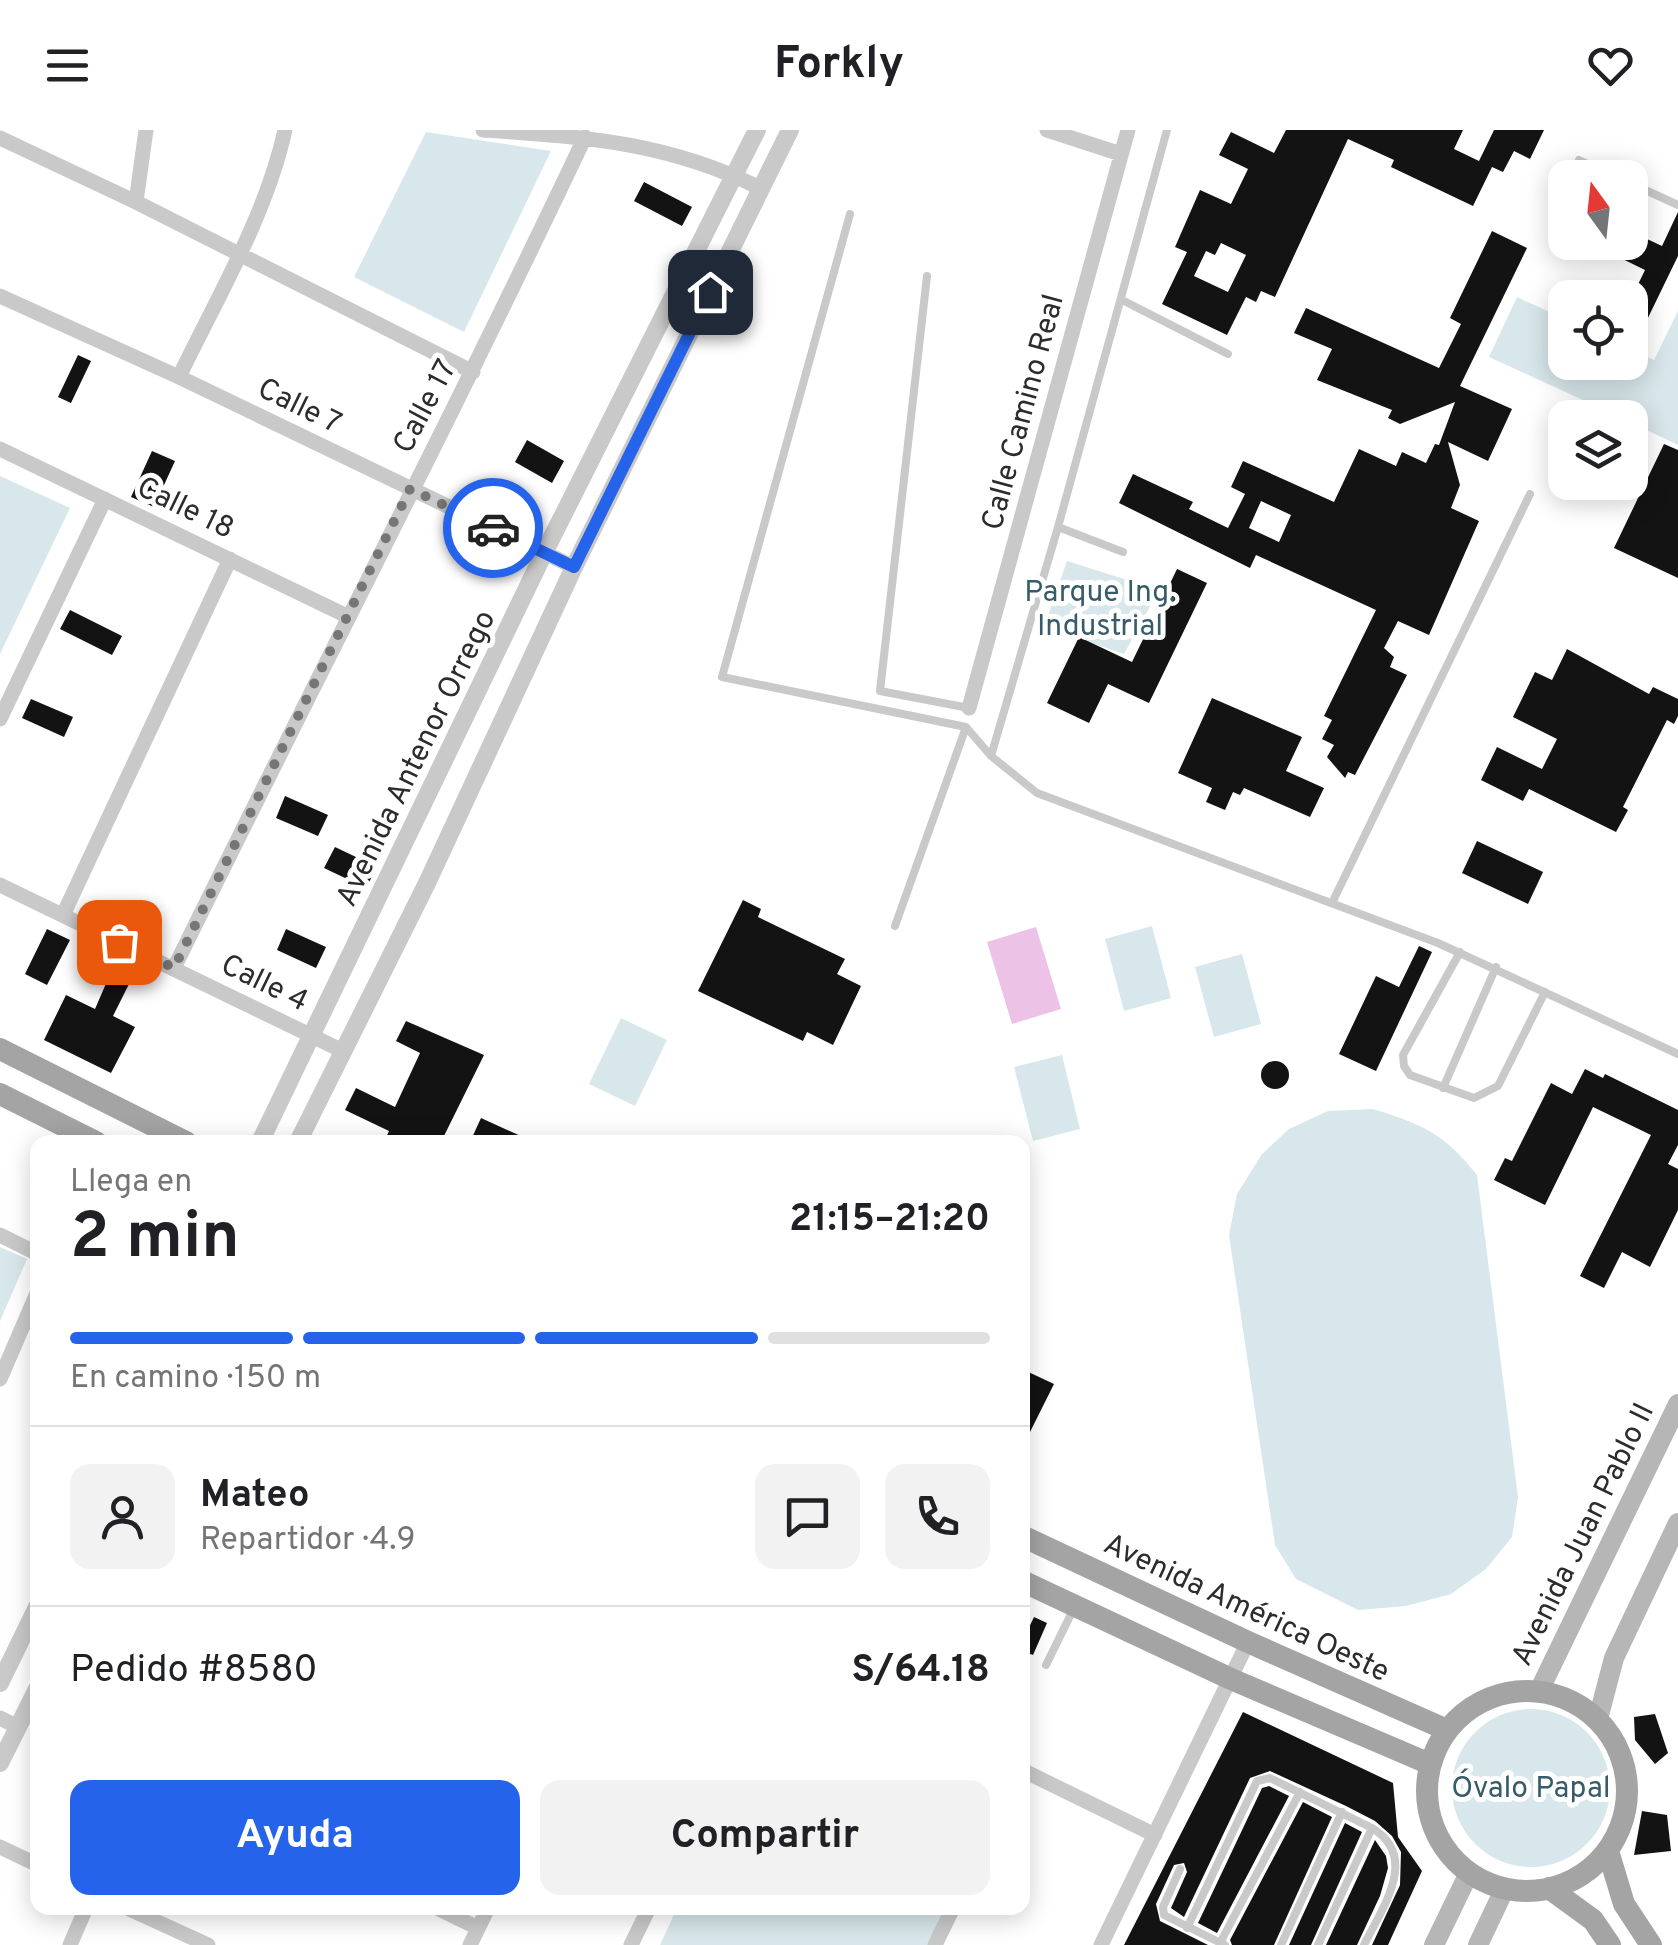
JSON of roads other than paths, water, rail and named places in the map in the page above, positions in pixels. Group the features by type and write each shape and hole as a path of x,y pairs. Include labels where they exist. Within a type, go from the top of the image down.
{"main road":[{"path":"0,1049 172,1135"},
{"path":"0,1094 82,1135"},
{"name":"Avenida Juan Pablo II","path":"1540,1691 1678,1404"},
{"path":"1598,1719 1614,1658 1678,1523"},
{"name":"Avenida América Oeste","path":"1030,1540 1447,1730"},
{"path":"1030,1585 1231,1679 1430,1764"},
{"path":"1540,1691 1571,1700 1598,1719 1616,1742 1628,1798 1622,1826 1608,1851 1591,1868 1571,1881 1549,1888 1505,1888 1469,1872 1446,1851 1432,1824 1426,1794 1430,1764 1447,1730 1473,1707 1505,1693 1540,1691"},
{"path":"1608,1851 1624,1904 1651,1945"},
{"path":"1434,1945 1469,1872"},
{"path":"1478,1945 1505,1888"},
{"path":"1549,1888 1593,1920 1610,1945"}],"street":[{"path":"136,202 146,130"},
{"path":"179,377 278,164 284,130"},
{"path":"482,130 585,137 664,150 762,190"},
{"name":"Avenida Antenor Orrego","path":"264,1135 544,552 757,130"},
{"name":"Avenida Antenor Orrego","path":"301,1135 427,883 574,567 790,130"},
{"path":"1047,130 1122,154"},
{"name":"Calle Camino Real","path":"969,708 1128,130"},
{"name":"Calle 17","path":"174,968 410,489 474,372 585,137"},
{"path":"0,138 474,372"},
{"name":"Calle 7","path":"0,296 179,377 574,567"},
{"name":"Calle 18","path":"0,449 348,616"},
{"path":"0,718 105,498"},
{"path":"64,915 230,559"},
{"name":"Calle 4","path":"0,885 343,1051"},
{"path":"0,1235 30,1250"},
{"path":"0,1378 30,1328"},
{"path":"0,1683 30,1622"},
{"path":"1101,1945 1248,1642"},
{"path":"0,1763 30,1703"},
{"path":"0,1718 18,1727"},
{"path":"1030,1776 1155,1835"},
{"path":"0,1847 30,1861"},
{"path":"70,1945 83,1915"},
{"path":"142,1915 208,1945"},
{"path":"451,1915 478,1928"},
{"path":"470,1945 484,1915"},
{"path":"632,1945 646,1915"},
{"path":"935,1945 950,1915"}],"lane":[{"path":"990,756 1058,528 1168,130"},
{"path":"1648,191 1678,205"},
{"path":"850,214 722,677 966,727 990,756 1037,793 1460,952 1678,1054"},
{"path":"928,276 880,692 969,708"},
{"path":"1122,300 1228,354"},
{"path":"1332,903 1530,494"},
{"path":"1058,528 1124,552"},
{"path":"895,926 966,727"},
{"path":"1460,952 1404,1056 1404,1066 1410,1075 1474,1098 1498,1086 1546,992"},
{"path":"1443,1088 1496,967"},
{"path":"1046,1666 1076,1606"},
{"path":"1187,1928 1257,1781 1270,1778 1372,1828 1386,1836 1392,1846 1395,1881 1364,1945"},
{"path":"1180,1869 1163,1912 1222,1944 1300,1792"},
{"path":"1281,1945 1342,1812"},
{"path":"1318,1945 1372,1828"}],"park label":[{"name":"Parque Ing. Industrial","path":"1100,608"},
{"name":"Óvalo Papal","path":"1531,1787"}]}
